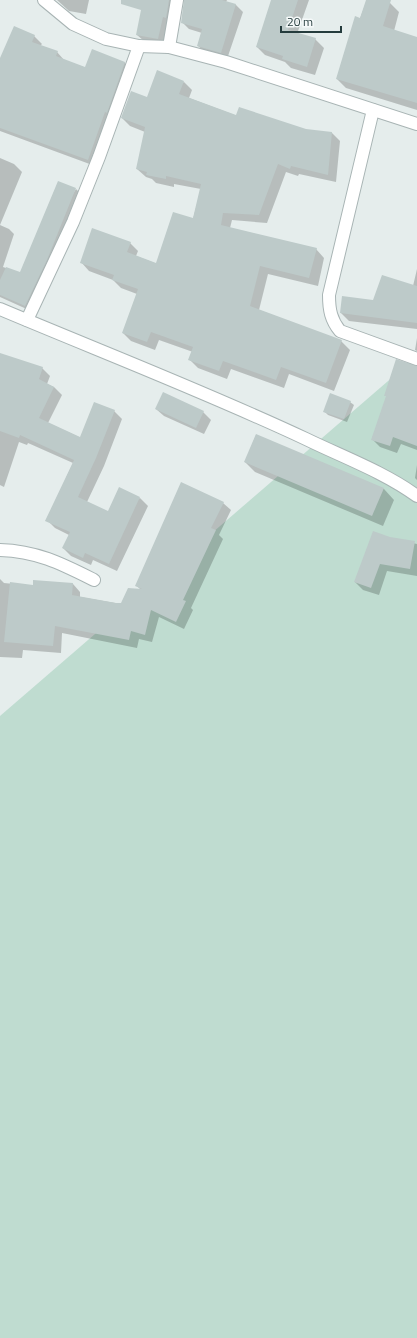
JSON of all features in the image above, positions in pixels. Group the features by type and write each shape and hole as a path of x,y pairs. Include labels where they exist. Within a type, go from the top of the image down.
{"street":[{"path":"44,0 73,24 106,39 139,46 169,47 226,62 417,124"},
{"path":"169,47 177,0"},
{"path":"27,320 73,222 99,157 139,46"},
{"path":"373,110 329,295 329,312 340,331 417,359"},
{"path":"0,309 196,390 283,428 361,465 417,496"},
{"path":"0,550 20,550 52,559 94,580"}],"green space":[{"path":"417,356 417,1338 0,1338 0,716"}],"building":[{"path":"121,0 169,0 166,18 163,17 158,39 136,35 141,10 121,4"},
{"path":"184,0 222,0 236,4 221,53 197,46 202,29 181,23"},
{"path":"271,0 298,0 288,30 316,38 307,67 282,59 283,56 256,47"},
{"path":"366,0 391,0 383,26 417,37 417,103 336,79 355,16 360,18"},
{"path":"14,26 35,35 32,42 58,51 56,56 85,67 92,49 125,62 88,160 0,128 0,58"},
{"path":"157,70 184,81 179,94 236,115 239,107 306,129 332,132 328,175 291,166 290,169 278,164 259,215 223,213 221,225 317,248 309,278 260,266 250,306 342,340 326,383 281,367 276,380 223,361 219,371 188,360 193,347 151,332 147,342 122,333 138,289 112,280 114,275 80,263 92,228 131,242 127,252 156,263 173,212 193,218 201,184 166,176 166,179 146,175 147,172 136,169 145,127 121,118 131,91 147,97"},
{"path":"58,181 76,188 47,260 25,306 0,295 0,280 6,267 20,272"},
{"path":"382,275 417,286 417,323 340,313 342,296 373,300"},
{"path":"0,353 43,367 39,379 54,387 39,418 80,437 94,402 115,410 96,458 78,497 108,511 119,487 140,497 109,564 85,553 83,558 62,548 70,532 45,521 74,460 20,435 19,438 0,431"},
{"path":"396,359 417,366 417,446 393,437 390,446 371,440 386,396 384,396"},
{"path":"163,392 204,411 196,428 155,409"},
{"path":"330,393 351,401 344,419 323,412"},
{"path":"256,434 384,488 372,516 244,462"},
{"path":"181,482 224,502 211,528 216,530 183,600 186,601 176,622 151,610 145,635 131,631 129,640 55,626 53,646 4,642 10,582 33,585 33,580 73,583 72,595 116,603 121,603 128,588 142,589 135,586"},
{"path":"373,531 390,537 415,541 410,569 380,564 371,588 354,582"}]}
